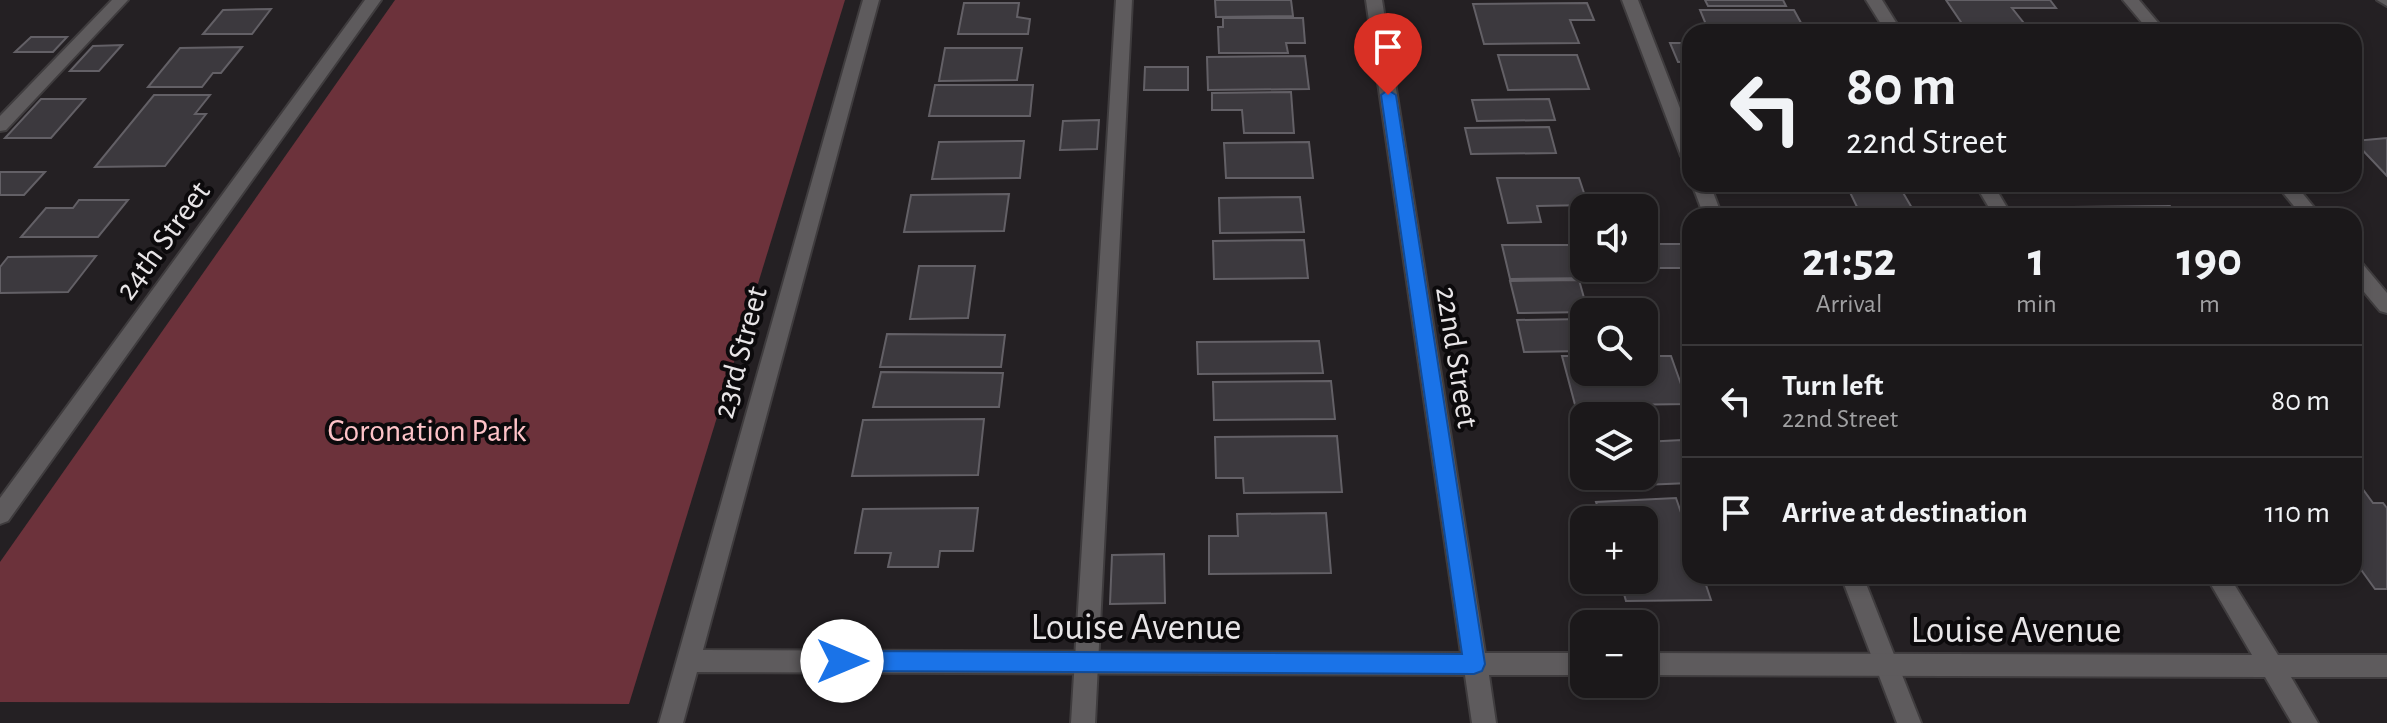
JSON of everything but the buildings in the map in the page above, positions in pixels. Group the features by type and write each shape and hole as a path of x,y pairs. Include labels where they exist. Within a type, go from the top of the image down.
{"street":[{"path":"0,126 120,0"},
{"name":"24th Street","path":"0,515 373,0"},
{"name":"23rd Street","path":"671,723 871,0"},
{"path":"1083,723 1124,0"},
{"name":"22nd Street","path":"1374,0 1484,723"},
{"path":"1630,0 1682,135"},
{"path":"1874,0 1889,24"},
{"path":"2131,0 2151,24"},
{"path":"2292,192 2305,208"},
{"path":"2362,276 2387,306"},
{"path":"1855,584 1909,723"},
{"path":"2222,584 2306,723"},
{"name":"Louise Avenue","path":"689,661 1570,664"},
{"name":"Louise Avenue","path":"1658,664 2387,666"}],"green space":[{"name":"Coronation Park","path":"395,0 845,0 629,704 0,702 0,562"}],"route":[{"path":"842,661 1474,664 1388,95"}]}
